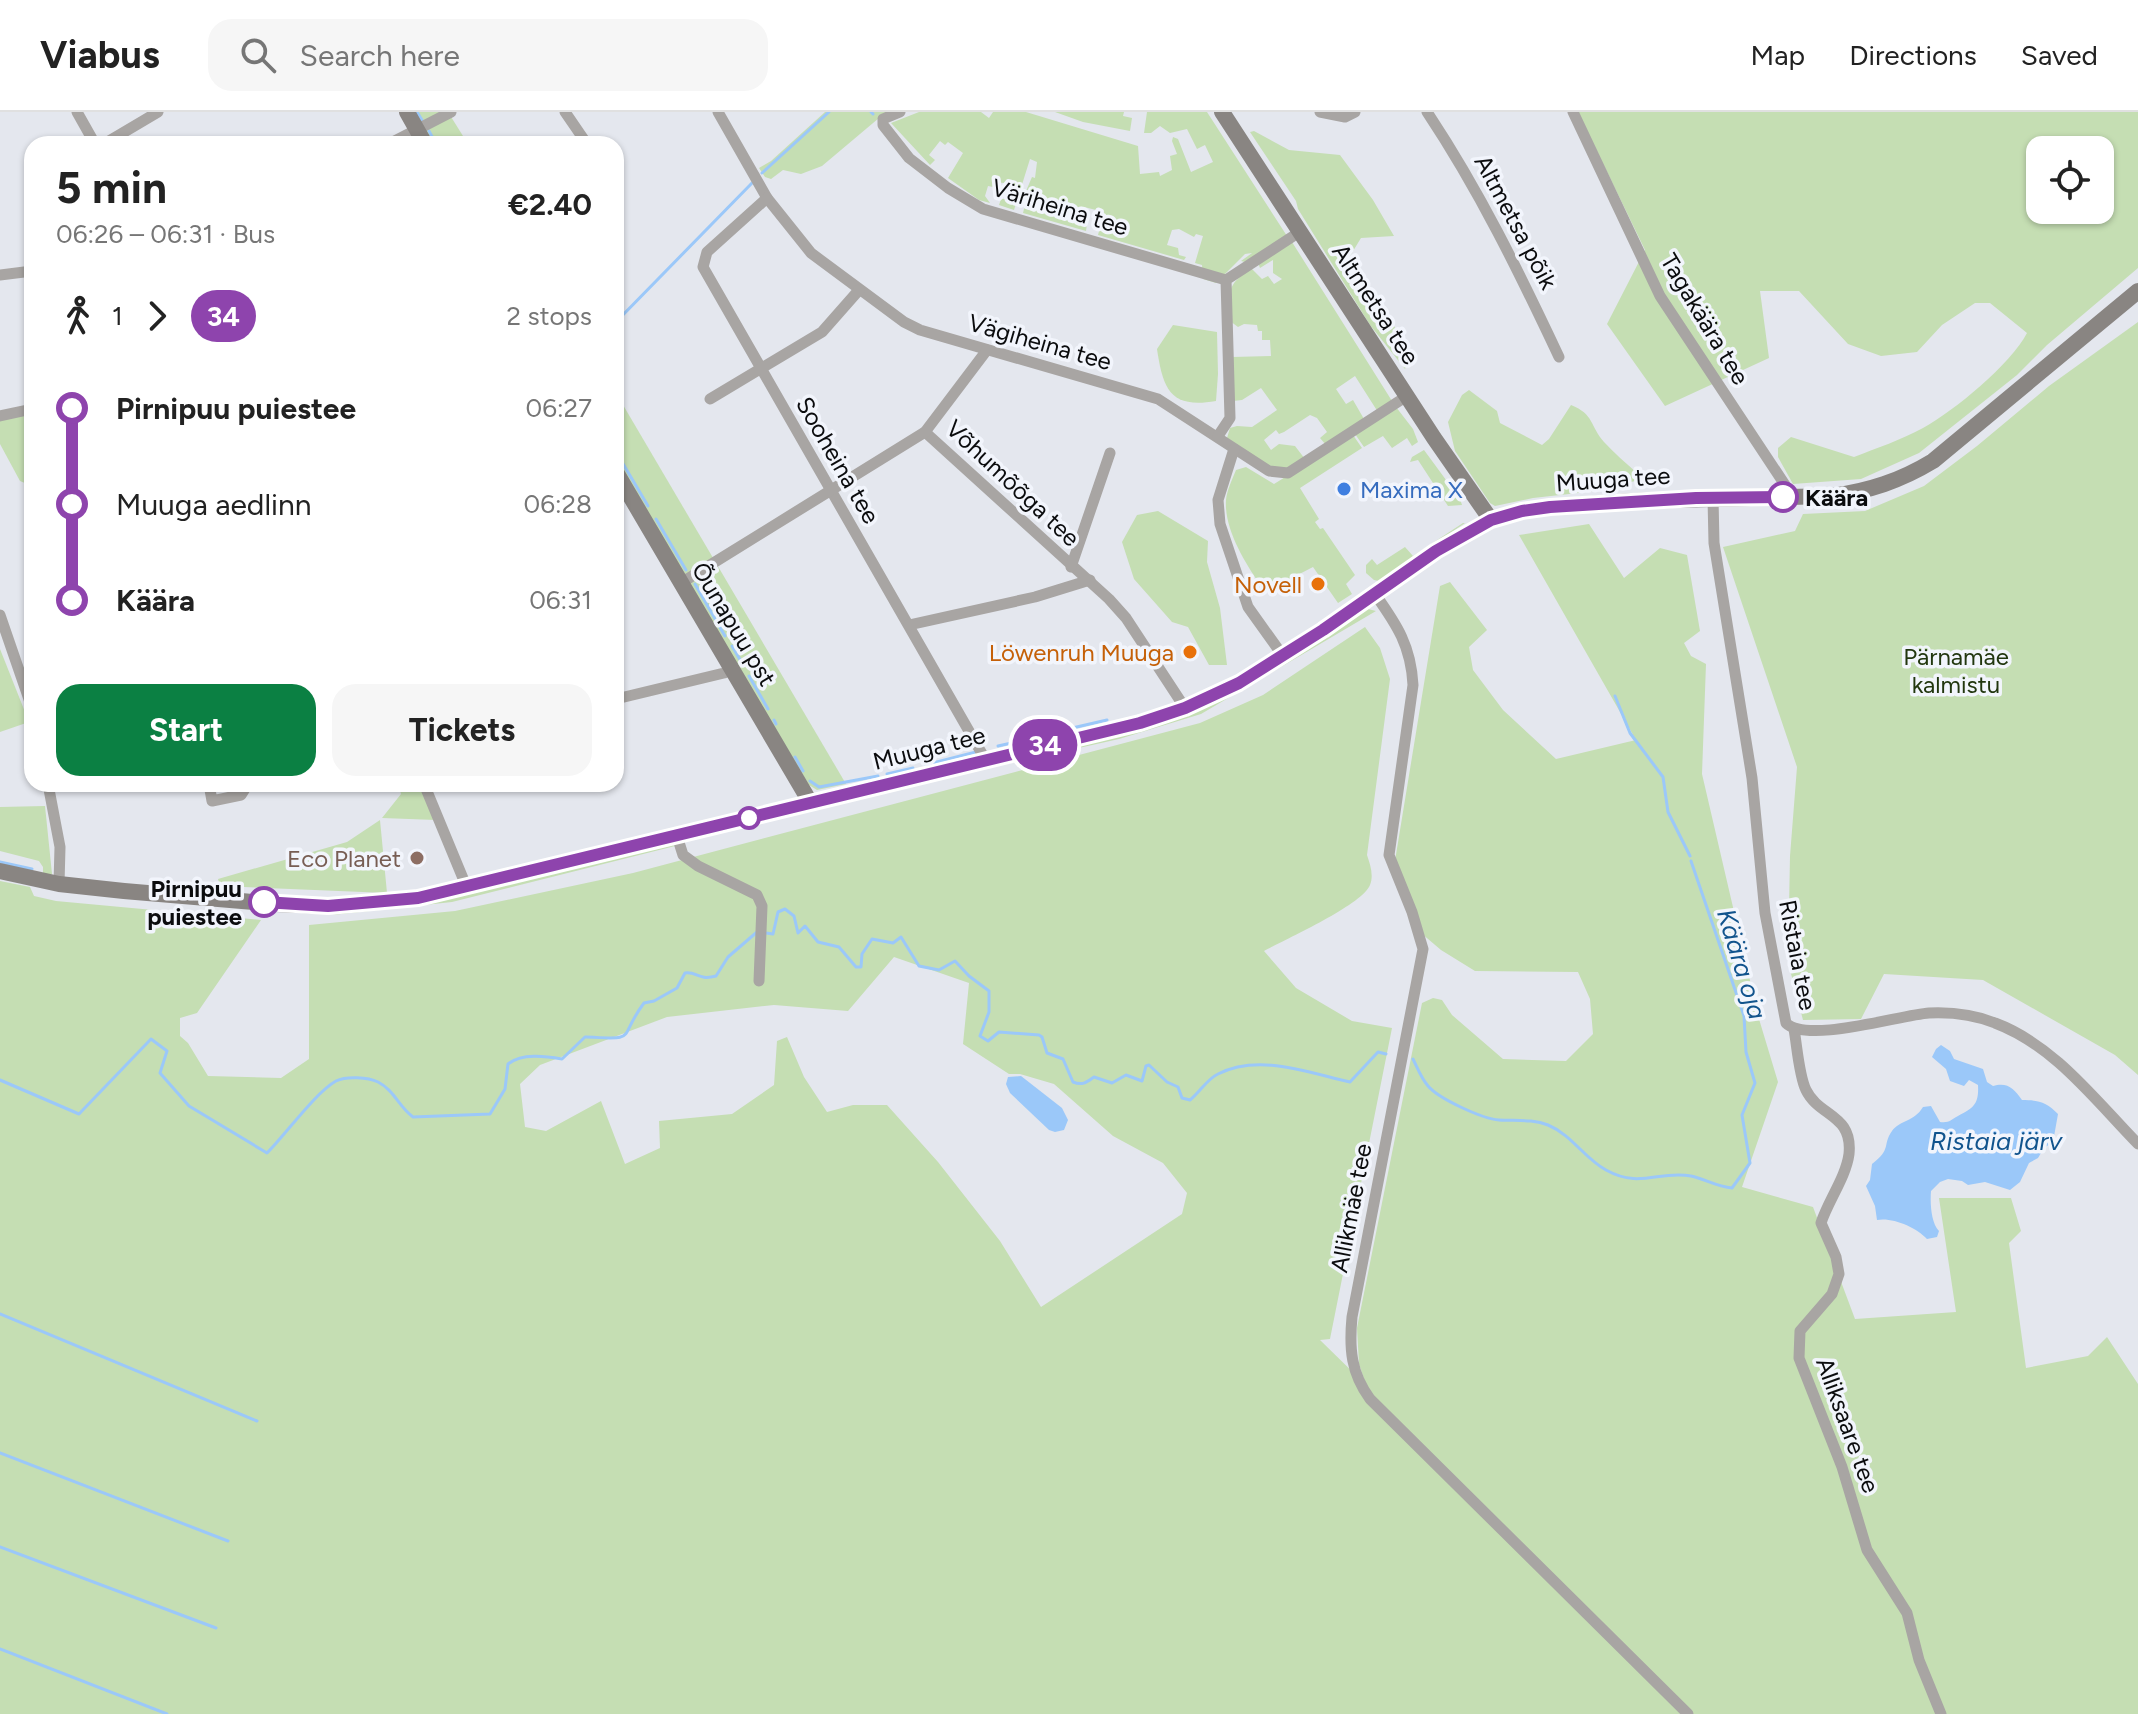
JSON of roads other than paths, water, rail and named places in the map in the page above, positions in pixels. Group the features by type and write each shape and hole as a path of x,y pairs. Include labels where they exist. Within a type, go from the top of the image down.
{"main road":[{"path":"407,112 420,136"},
{"name":"Altmetsa tee","path":"1222,112 1491,520"},
{"name":"Muuga tee","path":"0,871 59,884 139,893 328,906 418,898 1140,723 1185,708 1239,683 1436,551 1491,520 1550,507 1793,497 1860,492 1894,482 1933,461 2138,291"},
{"name":"Õunapuu pst","path":"624,486 810,802"}],"street":[{"path":"77,112 90,136"},
{"path":"118,136 158,112"},
{"path":"402,136 451,112"},
{"path":"565,112 582,136"},
{"name":"Vägiheina tee","path":"718,112 767,198 811,253 912,327 1158,399 1269,471 1288,473 1407,396"},
{"name":"Väriheina tee","path":"900,112 883,119 883,125 909,158 948,188 983,209 1226,280"},
{"path":"1320,112 1345,117 1355,112"},
{"name":"Altmetsa põik","path":"1427,112 1461,164 1505,242 1559,357"},
{"name":"Tagakäära tee","path":"1573,112 1660,296 1793,497"},
{"name":"Sooheina tee","path":"767,198 711,247 703,260 706,274 985,759"},
{"path":"1218,436 1230,418 1226,280 1301,231"},
{"path":"1,274 24,272"},
{"path":"710,399 822,332 859,290"},
{"path":"681,583 925,432 987,350"},
{"path":"0,416 24,411"},
{"name":"Võhumõõga tee","path":"925,432 1071,567 1090,580 1126,618 1185,708"},
{"path":"1234,449 1218,500 1220,524 1248,607 1283,656"},
{"name":"Võhumõõga tee","path":"1071,567 1110,453"},
{"name":"Ristaia tee","path":"1713,498 1714,543 1752,778 1765,913 1786,1023 1794,1029 1838,1029 1935,1013 1992,1022 2024,1036 2046,1051 2138,1144"},
{"path":"909,625 1035,597 1090,580"},
{"name":"Allikmäe tee","path":"1375,594 1408,647 1412,663 1413,685 1389,855 1423,949 1352,1317 1349,1344 1354,1371 1370,1399 1688,1714"},
{"path":"0,615 24,685"},
{"path":"624,697 732,669"},
{"path":"50,792 60,847 59,884"},
{"path":"210,792 212,801 243,792"},
{"path":"427,792 467,888"},
{"path":"677,836 683,855 757,895 762,915 759,981"},
{"name":"Alliksaare tee","path":"1794,1029 1806,1090 1844,1125 1849,1144 1848,1158 1821,1223 1836,1257 1839,1274 1832,1294 1800,1331 1799,1358 1842,1467 1867,1550 1907,1613 1919,1660 1941,1714"}],"water":[{"name":"Ristaia järv","path":"1941,1045 1950,1051 1954,1059 1983,1069 1987,1082 1993,1086 2007,1086 2022,1100 2042,1102 2058,1114 2053,1142 2029,1163 2020,1182 2010,1190 1985,1182 1968,1185 1948,1179 1940,1182 1931,1191 1933,1218 1939,1231 1937,1237 1927,1239 1904,1224 1877,1220 1875,1206 1866,1186 1872,1164 1884,1151 1895,1127 1915,1116 1923,1107 1931,1106 1940,1122 1946,1122 1974,1105 1978,1085 1969,1080 1964,1086 1950,1081 1946,1069 1932,1057"},
{"path":"1021,1076 1062,1108 1068,1120 1064,1130 1049,1130 1010,1093 1006,1084 1008,1077"}],"waterway":[{"path":"417,112 422,120"},
{"path":"762,173 829,112"},
{"path":"429,131 432,136"},
{"path":"624,314 753,182"},
{"path":"624,465 648,506"},
{"path":"656,519 686,570"},
{"path":"695,584 725,636"},
{"path":"732,646 742,663"},
{"path":"749,676 768,709"},
{"name":"Käära oja","path":"1615,696 1630,733 1663,777 1668,812 1690,856"},
{"path":"774,720 776,724"},
{"path":"1055,732 1107,720"},
{"path":"1034,737 1047,734"},
{"path":"998,746 1016,742"},
{"path":"925,765 976,752"},
{"path":"795,757 803,771"},
{"path":"887,774 913,768"},
{"path":"810,781 819,787 878,776"},
{"name":"Käära oja","path":"1413,1059 1428,1086 1451,1102 1492,1119 1548,1125 1598,1165 1618,1175 1639,1179 1691,1176 1732,1188 1750,1163 1742,1115 1755,1083 1746,1052 1744,1016 1691,861"},
{"path":"0,862 32,869"},
{"name":"Käära oja","path":"766,933 773,934 778,912 785,909 794,916 798,933 805,926 818,942 839,947 856,967 861,967 862,954 872,939 893,943 901,937 919,966 939,970 955,961 989,991 989,1012 980,1036 988,1041 999,1032 1039,1035 1047,1053 1063,1059 1076,1083 1085,1083 1094,1077 1112,1083 1126,1075 1142,1081 1149,1065 1167,1082 1178,1087 1182,1098 1190,1100 1214,1076 1234,1068 1250,1065 1284,1067 1350,1082 1378,1052 1386,1054"},
{"name":"Käära oja","path":"0,1080 79,1114 151,1039 167,1051 160,1073 189,1106 267,1153 319,1094 345,1078 378,1082 413,1117 490,1114 505,1089 508,1064 527,1057 562,1059 585,1037 614,1038 625,1035 644,1003 677,988 685,973 716,976 728,957 757,932"},
{"path":"0,1314 257,1421"},
{"path":"0,1453 228,1541"},
{"path":"0,1547 216,1628"},
{"path":"0,1649 167,1714"}],"place":[{"name":"Maxima X","path":"1344,489"},
{"name":"Käära","path":"1783,497"},
{"name":"Novell","path":"1318,584"},
{"name":"Löwenruh Muuga","path":"1190,652"},
{"name":"Eco Planet","path":"417,858"},
{"name":"Pirnipuu puiestee","path":"264,902"}],"park label":[{"name":"Pärnamäe kalmistu","path":"1956,670"}]}
